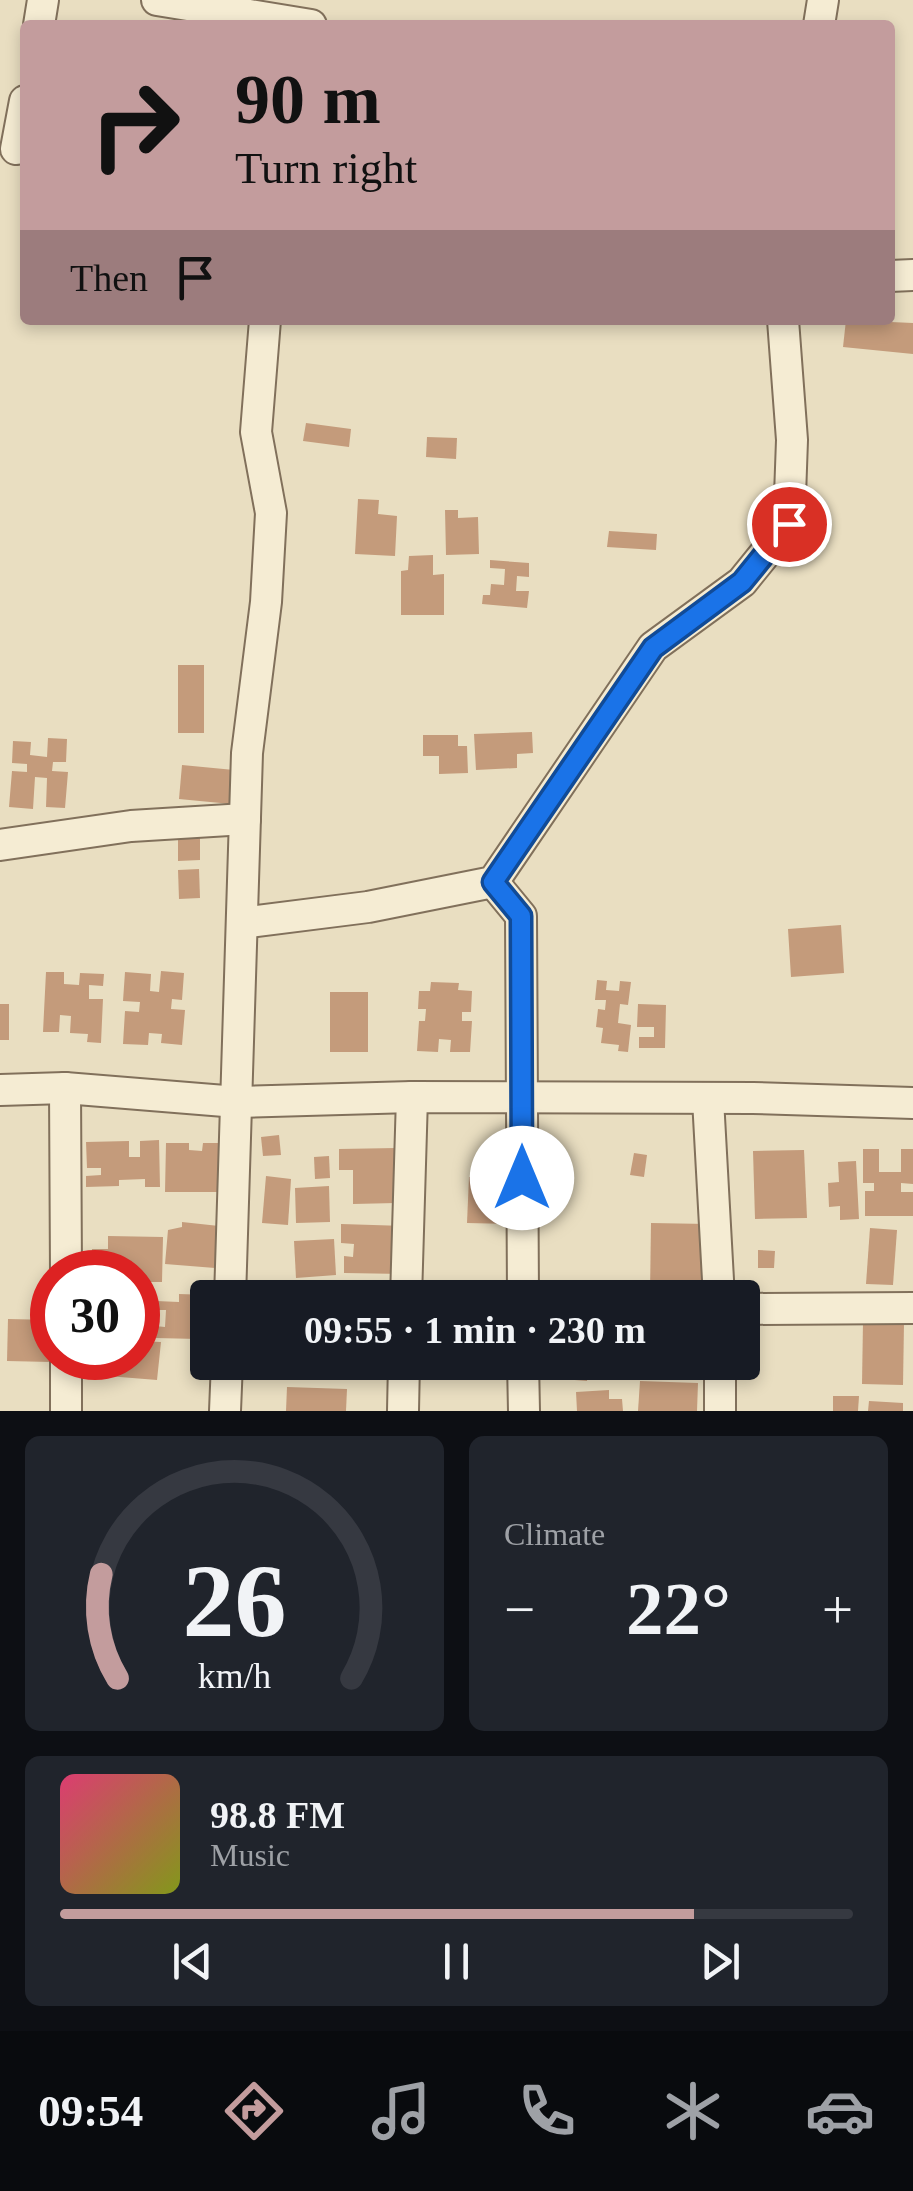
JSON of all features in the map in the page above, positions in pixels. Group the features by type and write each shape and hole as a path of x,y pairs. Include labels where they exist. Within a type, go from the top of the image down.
{"street":[{"path":"157,0 280,20"},
{"path":"14,148 20,122"},
{"path":"231,1280 247,753 266,602 271,513 256,432 265,325"},
{"path":"242,923 368,907 493,882 653,648 742,582 789,524 792,440 784,325"},
{"path":"0,845 131,826 245,819"},
{"path":"493,882 521,916 523,1280"},
{"path":"65,1088 66,1250"},
{"path":"0,1090 65,1088 237,1102 708,1098 913,1103"},
{"path":"407,1280 412,1098"},
{"path":"708,1098 718,1280"},
{"path":"760,1309 913,1308"},
{"path":"66,1380 66,1411"},
{"path":"225,1411 226,1380"},
{"path":"403,1411 404,1380"},
{"path":"524,1380 524,1411"},
{"path":"720,1380 720,1411"}],"building":[{"path":"913,323 913,354 843,347 845,325"},
{"path":"306,423 351,429 349,447 303,441"},
{"path":"427,437 457,438 456,459 426,457"},
{"path":"358,499 379,500 378,514 397,516 395,556 355,554"},
{"path":"445,510 458,510 458,518 478,517 479,554 446,555"},
{"path":"609,531 657,534 656,550 607,547"},
{"path":"433,555 433,575 444,574 444,615 401,615 401,571 408,570 409,556"},
{"path":"490,560 529,563 529,577 517,576 516,591 529,591 527,608 482,604 483,595 490,595 491,584 504,585 505,569 490,568"},
{"path":"178,665 204,665 204,733 178,733"},
{"path":"532,732 533,753 517,754 517,768 476,770 474,734"},
{"path":"423,735 458,735 458,746 467,746 468,773 439,774 439,756 423,756"},
{"path":"48,738 67,739 66,762 53,762 52,771 68,772 65,808 46,807 47,778 35,777 33,809 9,807 12,771 27,772 27,764 12,763 13,741 31,742 30,755 47,757"},
{"path":"182,765 234,770 231,804 179,799"},
{"path":"178,828 200,828 200,860 178,861"},
{"path":"199,869 200,898 179,899 178,870"},
{"path":"841,925 844,973 791,977 788,929"},
{"path":"161,971 184,973 182,1000 172,999 171,1009 185,1010 182,1045 161,1043 162,1034 149,1033 148,1045 123,1044 125,1011 139,1012 140,1002 123,1001 125,972 151,974 150,991 159,992"},
{"path":"46,972 64,972 64,984 79,985 80,973 104,974 103,986 89,985 89,999 103,999 101,1043 87,1042 88,1034 70,1033 71,1016 60,1015 59,1032 43,1032"},
{"path":"597,980 607,981 606,990 619,991 620,981 631,982 628,1005 620,1004 618,1023 631,1025 628,1052 618,1051 619,1045 601,1043 603,1028 596,1027 598,1009 605,1010 606,1000 595,1000"},
{"path":"431,982 459,983 458,990 472,991 471,1012 462,1012 462,1021 472,1021 470,1052 450,1052 451,1040 439,1039 438,1052 417,1051 419,1021 425,1021 426,1009 418,1009 419,991 430,991"},
{"path":"330,992 368,992 368,1052 330,1052"},
{"path":"0,1004 9,1004 9,1040 0,1040"},
{"path":"638,1004 666,1005 665,1048 639,1048 639,1037 654,1037 654,1027 637,1027"},
{"path":"279,1135 281,1155 263,1156 261,1137"},
{"path":"159,1140 160,1187 145,1187 145,1179 119,1180 119,1186 86,1187 86,1176 101,1175 101,1168 87,1168 86,1142 129,1141 129,1157 140,1157 140,1141"},
{"path":"166,1143 189,1143 189,1150 202,1151 203,1143 225,1143 224,1192 165,1192"},
{"path":"396,1148 396,1203 353,1204 353,1170 339,1170 339,1149"},
{"path":"863,1149 879,1149 879,1172 901,1172 901,1149 913,1149 913,1184 901,1183 901,1192 913,1192 913,1216 865,1216 865,1191 874,1191 874,1183 863,1183"},
{"path":"804,1150 807,1218 755,1219 753,1151"},
{"path":"634,1153 647,1155 644,1177 630,1175"},
{"path":"329,1156 330,1178 315,1179 314,1157"},
{"path":"856,1161 859,1219 840,1220 840,1206 829,1207 828,1183 839,1182 838,1162"},
{"path":"266,1176 291,1179 288,1225 262,1223"},
{"path":"469,1177 518,1179 516,1224 467,1223"},
{"path":"329,1186 330,1222 296,1223 295,1188"},
{"path":"182,1222 219,1226 215,1268 165,1264 168,1230 182,1227"},
{"path":"651,1223 708,1224 708,1280 650,1280"},
{"path":"341,1224 405,1226 404,1274 344,1273 344,1256 353,1257 354,1244 341,1243"},
{"path":"870,1228 897,1230 893,1285 866,1284"},
{"path":"108,1236 163,1237 162,1282 160,1250 92,1250 108,1249"},
{"path":"334,1239 336,1275 296,1278 294,1241"},
{"path":"758,1250 775,1251 774,1268 758,1268"},
{"path":"179,1294 190,1294 190,1339 160,1338 166,1310 160,1310 160,1301 179,1302"},
{"path":"8,1319 30,1320 30,1362 7,1361"},
{"path":"863,1322 904,1323 903,1385 862,1384"},
{"path":"640,1381 698,1383 697,1411 638,1411"},
{"path":"287,1387 347,1389 346,1411 286,1411"},
{"path":"609,1390 609,1399 622,1399 623,1411 577,1411 576,1392"},
{"path":"833,1396 859,1396 858,1411 833,1411"},
{"path":"869,1401 903,1403 903,1411 868,1411"}],"route":[{"path":"522,1178 521,916 493,882 653,648 742,582 789,524"}]}
